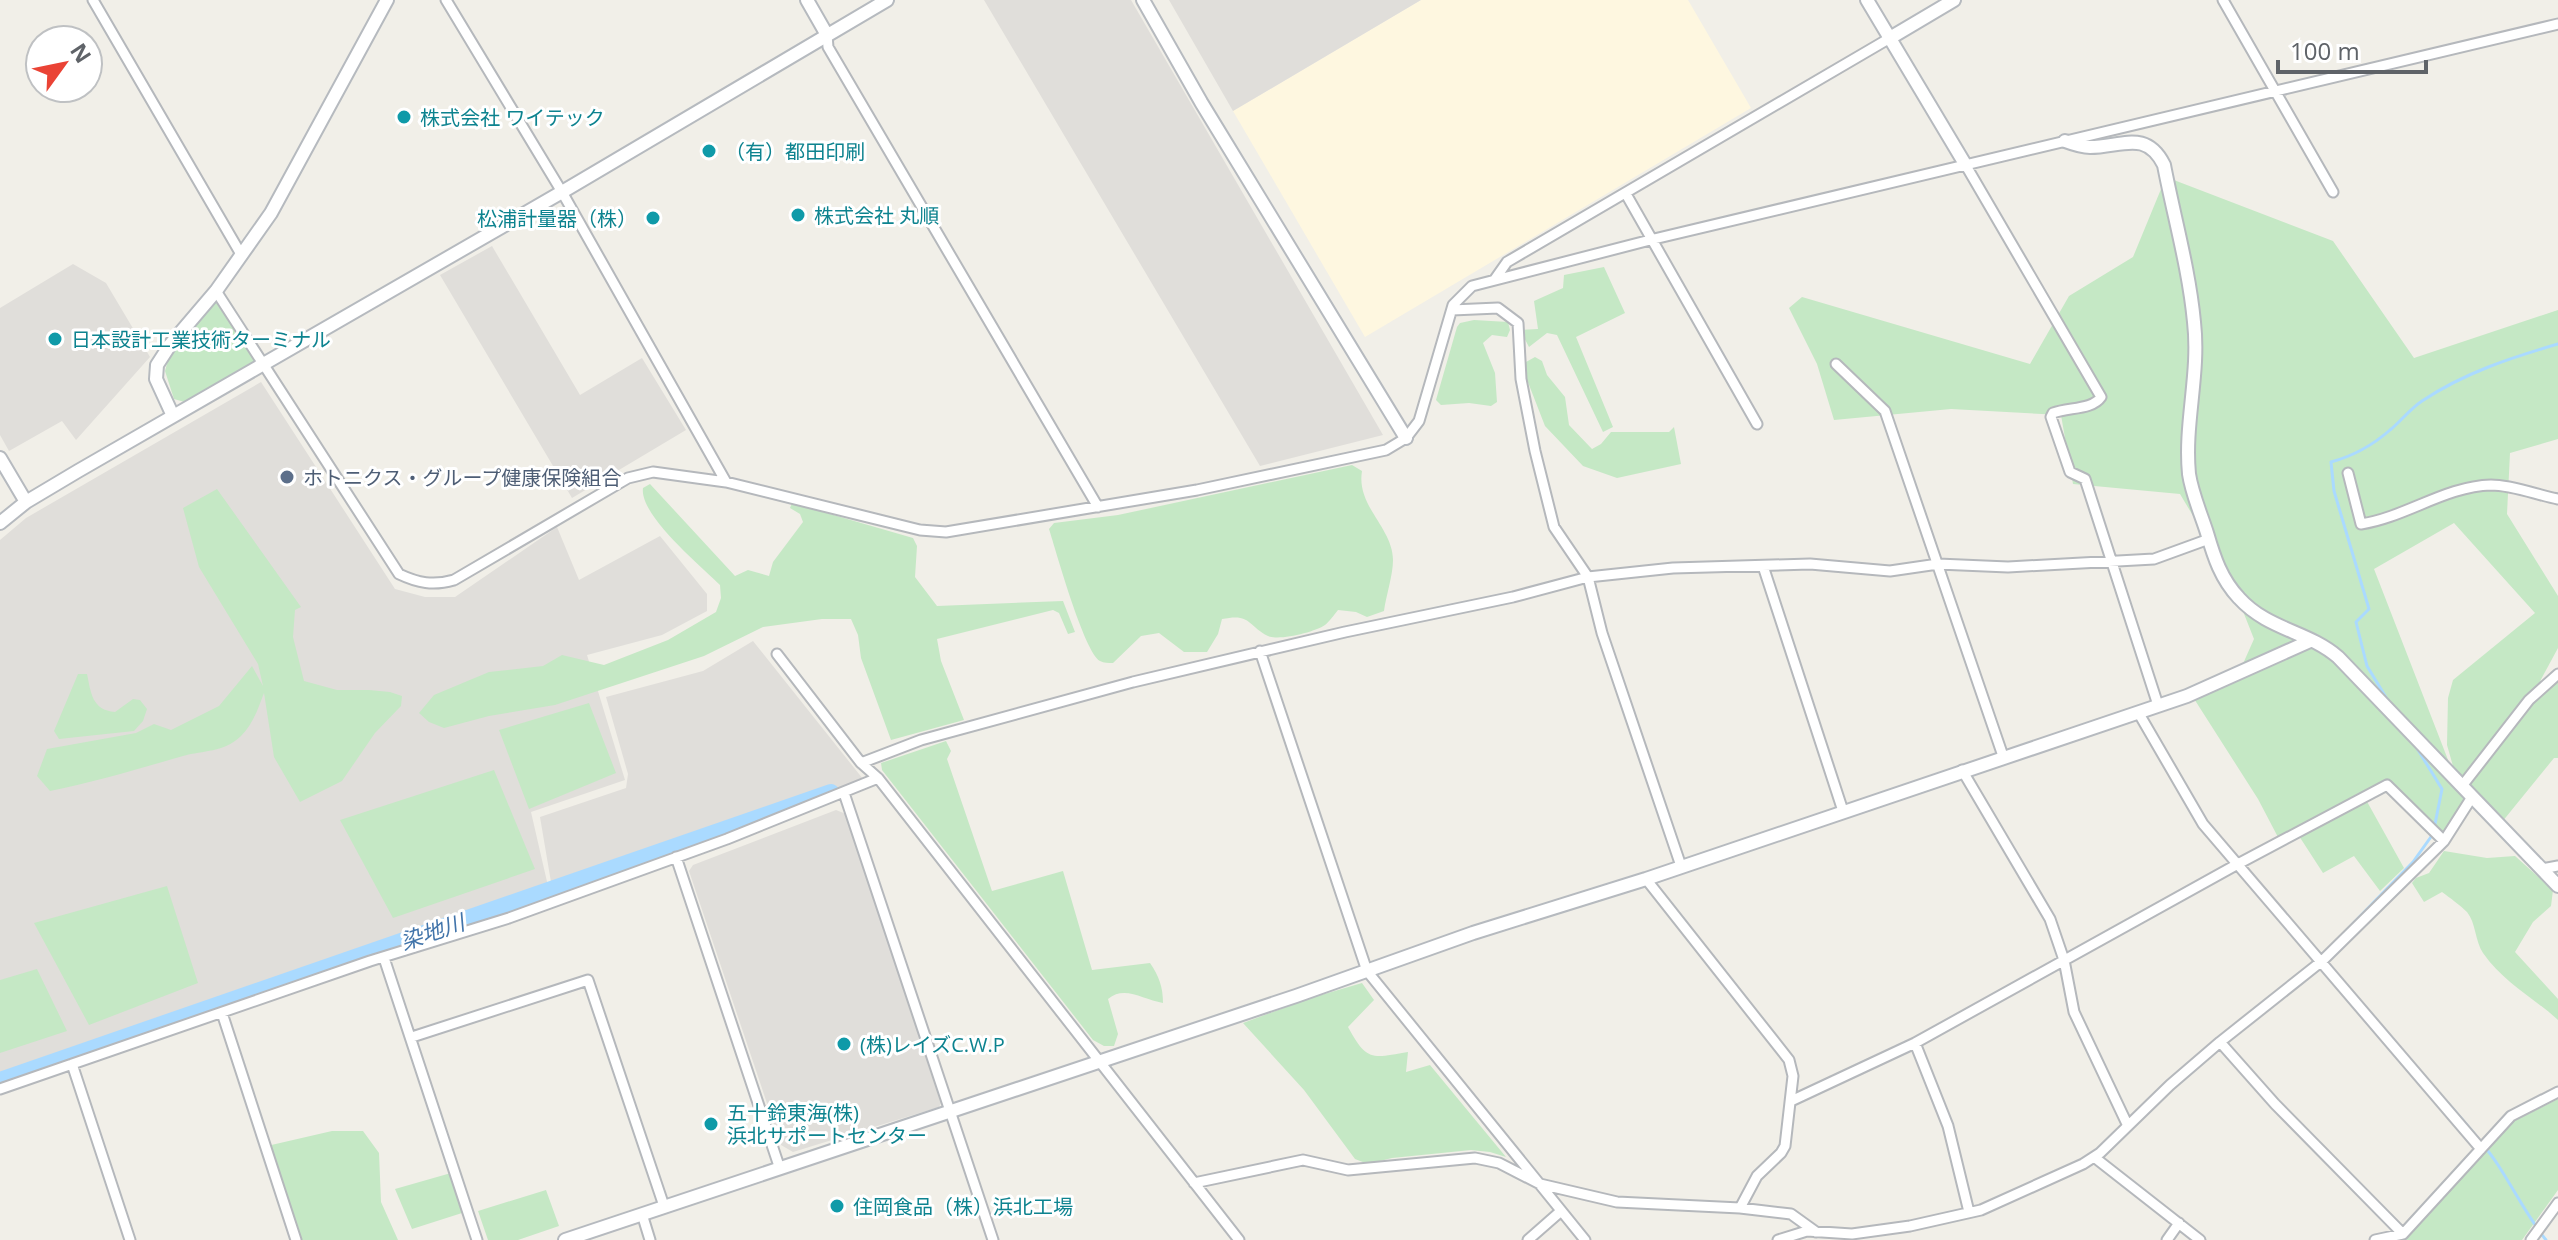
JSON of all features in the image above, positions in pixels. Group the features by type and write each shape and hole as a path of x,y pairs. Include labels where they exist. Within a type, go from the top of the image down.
{"street":[{"path":"93,0 242,256"},
{"path":"173,416 156,379 157,365 216,291 271,213 387,0"},
{"path":"446,0 562,192 726,482"},
{"path":"807,0 827,35 828,47 1098,507"},
{"path":"0,523 26,502 887,0"},
{"path":"1143,0 1201,102 1406,438"},
{"path":"1867,0 2101,397 2090,406 2067,408 2053,413 2051,417 2070,472 2085,479 2158,705"},
{"path":"1495,279 1507,262 1954,0"},
{"path":"2223,0 2333,192"},
{"path":"216,291 399,574 427,584 439,585 454,580 639,474 662,472 726,482 920,530 946,532 1197,490 1386,450 1406,438 1419,421 1452,310 1462,294 1472,286 1654,239 2558,24"},
{"path":"2065,141 2087,147 2142,143 2155,151 2164,165 2194,319 2196,365 2189,420 2189,472 2225,580 2246,606 2274,625 2338,657 2558,886"},
{"path":"1626,194 1757,424"},
{"path":"1452,310 1498,308 1518,323 1521,379 1554,527 1588,577 1602,633 1681,866"},
{"path":"1836,364 1885,411 2003,756"},
{"path":"0,458 26,502"},
{"path":"2348,473 2361,524 2376,522 2457,491 2491,485 2558,499"},
{"path":"861,763 921,740 1133,682 1260,651 1435,615 1588,577 1673,568 1810,564 1890,571 1938,564 2008,567 2154,559 2209,539"},
{"path":"1763,566 1843,811"},
{"path":"565,1240 2191,694 2310,641"},
{"path":"1260,651 1367,971 1585,1240"},
{"path":"777,654 861,763 878,778 1239,1240"},
{"path":"2462,786 2529,700 2558,674"},
{"path":"2138,712 2203,824 2481,1149"},
{"path":"1962,770 2050,919 2064,960 2079,1026 2128,1126"},
{"path":"0,1089 509,918 878,778"},
{"path":"1791,1101 1915,1043 2387,785 2444,841"},
{"path":"844,793 993,1240"},
{"path":"1778,1240 1792,1234 1852,1234 1910,1226 1981,1210 2094,1157 2220,1042 2322,961 2444,841 2472,797"},
{"path":"676,857 780,1169"},
{"path":"2542,869 2558,866"},
{"path":"1646,879 1789,1060 1793,1076 1785,1146 1757,1176 1740,1208"},
{"path":"384,958 477,1240"},
{"path":"412,1037 588,980 664,1206"},
{"path":"222,1013 296,1240"},
{"path":"2220,1042 2275,1104 2403,1234"},
{"path":"1915,1043 1948,1126 1969,1212"},
{"path":"72,1064 130,1240"},
{"path":"2375,1240 2403,1234 2511,1116 2558,1092"},
{"path":"2094,1157 2200,1240"},
{"path":"1194,1183 1303,1160 1348,1170 1475,1158 1499,1163 1540,1184 1617,1202 1740,1208 1791,1214 1816,1232"},
{"path":"2531,1240 2558,1203"},
{"path":"1528,1240 1561,1211"},
{"path":"642,1214 650,1240"},
{"path":"2167,1240 2179,1223"}],"shaded area":[{"path":"984,0 1131,0 1383,435 1260,466"},
{"path":"1169,0 1421,0 1233,111"},
{"path":"1421,0 1688,0 1751,108 1365,337 1233,111"},
{"path":"492,246 580,395 642,358 686,430 572,498 440,275"},
{"path":"73,264 106,283 150,357 76,440 62,421 9,451 0,435 0,308"},
{"path":"261,382 395,589 425,597 455,597 557,527 579,580 660,536 707,594 707,611 662,635 587,655 625,780 531,812 548,886 0,1076 0,540 26,518"},
{"path":"753,641 863,779 552,888 540,817 626,788 628,774 606,697 703,671"},
{"path":"836,810 846,814 943,1099 939,1107 793,1152 781,1145 689,871 693,865"}],"green space":[{"path":"2166,177 2333,241 2414,358 2558,310 2558,439 2510,453 2507,514 2558,596 2558,648 2531,698 2558,678 2558,758 2554,758 2502,822 2457,780 2447,745 2448,698 2453,680 2535,613 2454,523 2374,569 2457,783 2468,798 2441,836 2387,783 2280,841 2258,799 2191,694 2238,675 2254,639 2229,576 2180,494 2073,484 2061,415 1951,409 1834,420 1817,364 1789,308 1802,297 2030,364 2069,296 2133,257"},
{"path":"1604,267 1625,313 1576,337 1613,427 1603,432 1557,335 1547,333 1529,347 1520,330 1538,329 1534,301 1563,288 1564,275"},
{"path":"215,301 256,361 188,403 174,399 165,371 170,353"},
{"path":"1474,320 1508,322 1510,330 1507,337 1492,335 1483,343 1495,373 1497,402 1491,406 1469,403 1441,405 1436,400 1457,327 1460,323"},
{"path":"1535,357 1542,361 1547,375 1565,397 1569,425 1592,449 1611,432 1669,432 1674,427 1681,464 1617,478 1583,466 1545,426 1524,372 1526,362"},
{"path":"1352,465 1362,471 1364,495 1391,548 1393,566 1384,611 1367,617 1338,610 1320,628 1280,637 1268,636 1244,619 1222,619 1218,634 1207,652 1184,652 1159,633 1141,636 1113,663 1100,661 1094,654 1079,621 1049,529 1054,523 1118,515"},
{"path":"650,484 735,576 748,570 769,576 773,562 803,522 800,514 790,508 792,503 913,538 917,546 915,577 937,606 1063,601 1075,632 1068,634 1059,613 1053,610 937,639 941,661 964,720 891,740 861,658 858,635 851,619 822,619 763,627 704,656 555,705 489,716 444,728 429,722 419,713 434,695 489,672 543,666 562,655 604,665 668,640 716,612 721,598 720,585 673,540 651,512 644,499 643,488"},
{"path":"217,489 301,607 295,610 293,637 304,681 337,690 390,692 402,696 401,706 375,733 342,781 300,802 274,757 264,693 249,726 227,745 50,791 37,776 47,749 136,733 154,724 171,730 219,706 252,666 263,686 258,664 199,567 183,508"},
{"path":"78,674 87,674 94,699 107,711 115,712 133,699 140,700 147,709 143,721 134,731 59,739 54,731"},
{"path":"589,703 616,773 529,809 499,730"},
{"path":"946,741 951,751 947,759 992,891 1063,871 1092,970 1150,963 1156,972 1163,1003 1128,993 1108,999 1118,1034 1114,1046 1104,1046 1093,1040 882,770 881,763"},
{"path":"494,770 535,869 393,918 340,820"},
{"path":"2365,798 2404,868 2380,891 2354,856 2323,873 2299,836"},
{"path":"2444,851 2487,858 2515,856 2553,890 2551,906 2533,922 2515,952 2558,999 2558,1020 2491,963 2480,948 2470,916 2464,909 2442,892 2424,902 2412,883 2429,873"},
{"path":"167,886 198,983 89,1025 34,923"},
{"path":"37,969 67,1031 0,1053 0,980"},
{"path":"1362,983 1374,1000 1348,1027 1360,1047 1378,1056 1408,1052 1406,1072 1430,1065 1506,1157 1471,1150 1392,1158 1368,1164 1355,1159 1304,1090 1243,1023"},
{"path":"2558,1099 2558,1190 2522,1240 2401,1240 2512,1122"},
{"path":"332,1131 363,1131 379,1153 381,1202 398,1240 298,1240 267,1146"},
{"path":"451,1173 462,1213 412,1229 395,1189"},
{"path":"546,1190 559,1226 518,1240 488,1240 478,1211"}],"waterway":[{"path":"2390,704 2367,666 2356,622 2369,609 2334,491 2331,462 2370,445 2418,404 2454,382 2558,344"},
{"path":"2337,940 2413,862 2433,834 2442,789 2415,745"},
{"name":"染地川","path":"0,1081 831,793"},
{"path":"2446,1101 2492,1157 2546,1240"}],"place":[{"name":"株式会社 ワイテック","path":"404,117"},
{"name":"（有）都田印刷","path":"709,151"},
{"name":"株式会社 丸順","path":"798,215"},
{"name":"松浦計量器（株）","path":"653,218"},
{"name":"日本設計工業技術ターミナル","path":"55,339"},
{"name":"ホトニクス・グループ健康保険組合","path":"287,477"},
{"name":"(株)レイズC.W.P","path":"844,1044"},
{"name":"五十鈴東海(株) 浜北サポートセンター","path":"711,1124"},
{"name":"住岡食品（株）浜北工場","path":"837,1206"}]}
